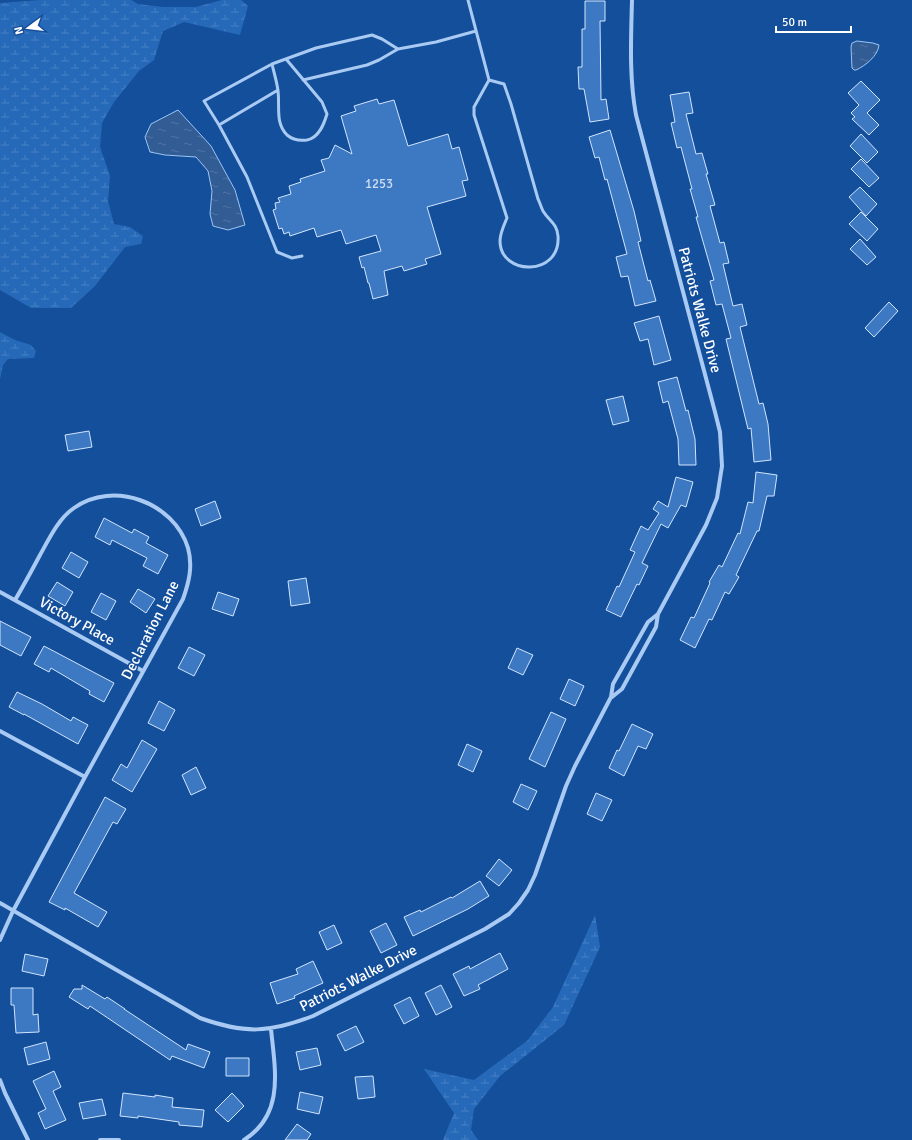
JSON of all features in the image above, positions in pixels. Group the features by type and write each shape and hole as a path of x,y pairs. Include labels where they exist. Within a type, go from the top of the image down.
{"street":[{"name":"Patriots Walke Drive","path":"611,697 622,689 656,627 658,614 712,513 720,482 722,466 720,432 632,95 632,0"},
{"name":"Declaration Lane","path":"0,940 13,911 183,599 190,574 188,549 175,524 164,513 153,506 139,500 114,496 100,497 86,501 73,509 62,519 15,600"},
{"name":"Victory Place","path":"0,592 143,671"},
{"name":"Patriots Walke Drive","path":"0,904 200,1018 237,1029 257,1030 271,1029 292,1024 313,1016 485,928 509,914 519,903 528,890 535,875 566,786 611,697 613,684 648,622 658,614"},
{"path":"0,731 85,777"},
{"path":"244,1140 256,1131 266,1118 272,1104 275,1088 275,1068 271,1029"},
{"path":"0,1080 28,1140"},
{"path":"100,1140 119,1140"}],"lane":[{"path":"468,0 489,80 474,106 474,115 507,218 500,242 502,252 509,260 519,266 529,268 541,266 553,257 557,249 558,236 555,224 543,211 538,199 504,84 489,80"},
{"path":"303,80 367,65 398,49 436,42 476,31"},
{"path":"302,256 292,258 277,252 247,177 219,125 204,101 272,64 316,48 372,35 382,39 398,49"},
{"path":"272,64 278,90 280,124 282,130 290,138 299,141 309,140 319,132 327,114 322,102 286,59"},
{"path":"219,125 278,90"}],"green space":[{"path":"41,0 131,0 138,4 163,7 196,7 222,0 241,0 248,6 240,35 184,22 163,31 154,60 139,71 114,102 102,123 100,147 110,176 108,201 114,224 130,227 143,236 141,244 125,247 95,286 71,308 31,308 0,290 0,3"},
{"path":"0,332 15,340 31,345 36,351 34,358 8,359 3,365 0,379"},
{"path":"595,915 600,947 564,1025 500,1076 474,1109 471,1130 478,1140 443,1140 454,1113 424,1069 474,1080 527,1041 553,1007"}],"water":[{"path":"857,41 879,45 874,57 860,68 854,70 852,68 851,47 852,43"},
{"path":"178,110 211,146 235,190 245,225 228,230 213,226 210,214 212,191 208,171 196,157 165,155 150,152 145,137 151,124"}],"building":[{"path":"585,1 605,1 605,21 600,21 601,100 606,99 609,119 590,122 584,89 579,89 578,67 582,67 582,29 585,29"},
{"path":"861,81 880,100 867,113 879,125 869,135 852,119 855,117 851,113 859,105 848,93"},
{"path":"689,92 693,113 686,114 696,154 702,153 708,174 706,174 715,205 710,206 720,243 724,242 729,263 723,264 733,306 742,304 747,325 740,327 759,404 763,403 768,424 771,460 754,462 751,428 748,429 726,339 731,338 722,304 716,305 710,281 714,280 696,217 698,217 690,189 692,189 681,147 677,148 671,123 675,122 670,95"},
{"path":"377,99 379,104 394,100 408,146 448,134 452,149 459,147 468,180 462,181 466,196 427,207 441,254 425,259 427,264 404,271 402,266 384,271 388,295 373,299 364,267 362,268 359,257 381,251 376,235 346,244 341,230 317,237 314,228 290,236 289,232 284,234 282,228 279,229 273,210 276,209 275,203 280,202 278,198 291,194 289,186 301,182 300,179 325,171 321,160 329,158 335,145 352,154 341,116 356,111 354,106"},
{"path":"610,130 634,211 641,241 638,242 648,281 650,280 656,301 635,306 628,276 621,277 616,257 627,254 607,179 605,180 599,157 595,158 589,137"},
{"path":"861,134 878,152 867,163 850,146"},
{"path":"861,159 879,178 869,187 851,169"},
{"path":"860,187 877,204 866,216 849,197"},
{"path":"861,212 878,229 867,241 849,224"},
{"path":"860,239 876,257 867,265 850,249"},
{"path":"889,302 898,311 874,337 865,328"},
{"path":"659,316 671,360 654,365 648,339 640,341 634,323"},
{"path":"677,377 686,411 688,410 695,439 696,465 679,465 678,439 668,401 663,403 658,382"},
{"path":"623,396 629,421 613,425 606,400"},
{"path":"89,431 92,447 68,451 65,435"},
{"path":"756,472 777,475 774,496 767,496 759,531 757,531 736,575 739,577 729,594 725,592 712,620 709,619 695,648 680,640 691,617 694,618 710,583 709,582 719,565 722,567 738,533 740,534 748,502 753,503"},
{"path":"676,477 693,482 686,507 681,505 668,528 661,524 642,563 648,566 639,585 637,584 621,617 606,610 617,586 619,587 635,552 630,550 641,526 648,530 659,513 653,509 658,501 668,507"},
{"path":"215,501 221,518 201,526 195,509"},
{"path":"104,518 132,533 134,529 149,537 146,543 168,555 158,574 143,566 147,558 112,540 110,545 95,537"},
{"path":"71,552 88,562 79,578 62,568"},
{"path":"306,578 310,603 291,606 288,581"},
{"path":"57,582 73,592 65,606 48,596"},
{"path":"138,589 155,599 146,613 130,602"},
{"path":"218,592 239,599 233,616 212,609"},
{"path":"101,593 116,601 106,620 91,612"},
{"path":"0,621 31,637 21,656 0,645"},
{"path":"44,646 114,683 104,702 89,694 90,691 51,668 49,672 34,664"},
{"path":"189,647 205,655 194,676 178,668"},
{"path":"517,648 533,655 523,675 508,668"},
{"path":"569,679 584,686 575,706 560,699"},
{"path":"17,692 42,704 71,721 73,717 88,725 78,744 9,707"},
{"path":"159,701 175,710 164,731 148,723"},
{"path":"551,712 566,719 545,767 529,759"},
{"path":"632,724 653,734 646,749 638,746 624,776 609,768 617,750 619,751"},
{"path":"142,740 157,749 132,792 112,780 121,764 127,768"},
{"path":"467,744 482,751 473,772 458,765"},
{"path":"196,767 206,788 191,795 182,775"},
{"path":"521,784 537,791 528,810 513,802"},
{"path":"596,793 612,800 602,821 587,814"},
{"path":"105,797 126,809 117,824 113,822 74,893 107,912 98,927 65,908 65,910 49,902"},
{"path":"499,859 512,870 499,886 486,876"},
{"path":"480,881 489,896 468,909 413,936 404,917 420,910 421,912 451,897 452,898"},
{"path":"386,923 397,945 381,953 370,931"},
{"path":"334,925 342,943 327,950 319,932"},
{"path":"500,953 508,969 478,985 480,989 464,996 453,974 469,966 470,969"},
{"path":"25,954 48,959 44,976 22,971"},
{"path":"313,961 323,983 294,996 295,998 277,1004 270,983 298,974 296,969"},
{"path":"82,985 105,999 107,997 186,1050 188,1044 210,1052 204,1068 172,1056 170,1060 90,1006 88,1009 69,997 74,989 82,989"},
{"path":"441,985 452,1007 436,1015 425,993"},
{"path":"11,988 33,988 33,1015 38,1014 39,1032 16,1033 14,1005 11,1005"},
{"path":"410,997 419,1016 404,1024 394,1005"},
{"path":"356,1026 364,1042 345,1051 337,1035"},
{"path":"46,1042 50,1059 28,1065 24,1048"},
{"path":"317,1048 321,1065 300,1070 296,1052"},
{"path":"226,1058 249,1058 249,1076 226,1076"},
{"path":"54,1071 61,1087 53,1091 66,1120 45,1129 38,1113 46,1109 33,1081"},
{"path":"373,1076 375,1097 358,1099 355,1077"},
{"path":"300,1092 323,1097 319,1114 297,1109"},
{"path":"123,1093 173,1098 172,1107 204,1110 202,1127 179,1125 179,1122 138,1116 138,1118 120,1116"},
{"path":"232,1093 244,1106 228,1122 215,1110"},
{"path":"102,1099 106,1115 83,1119 79,1103"},
{"path":"297,1124 311,1134 307,1140 285,1140"}]}
